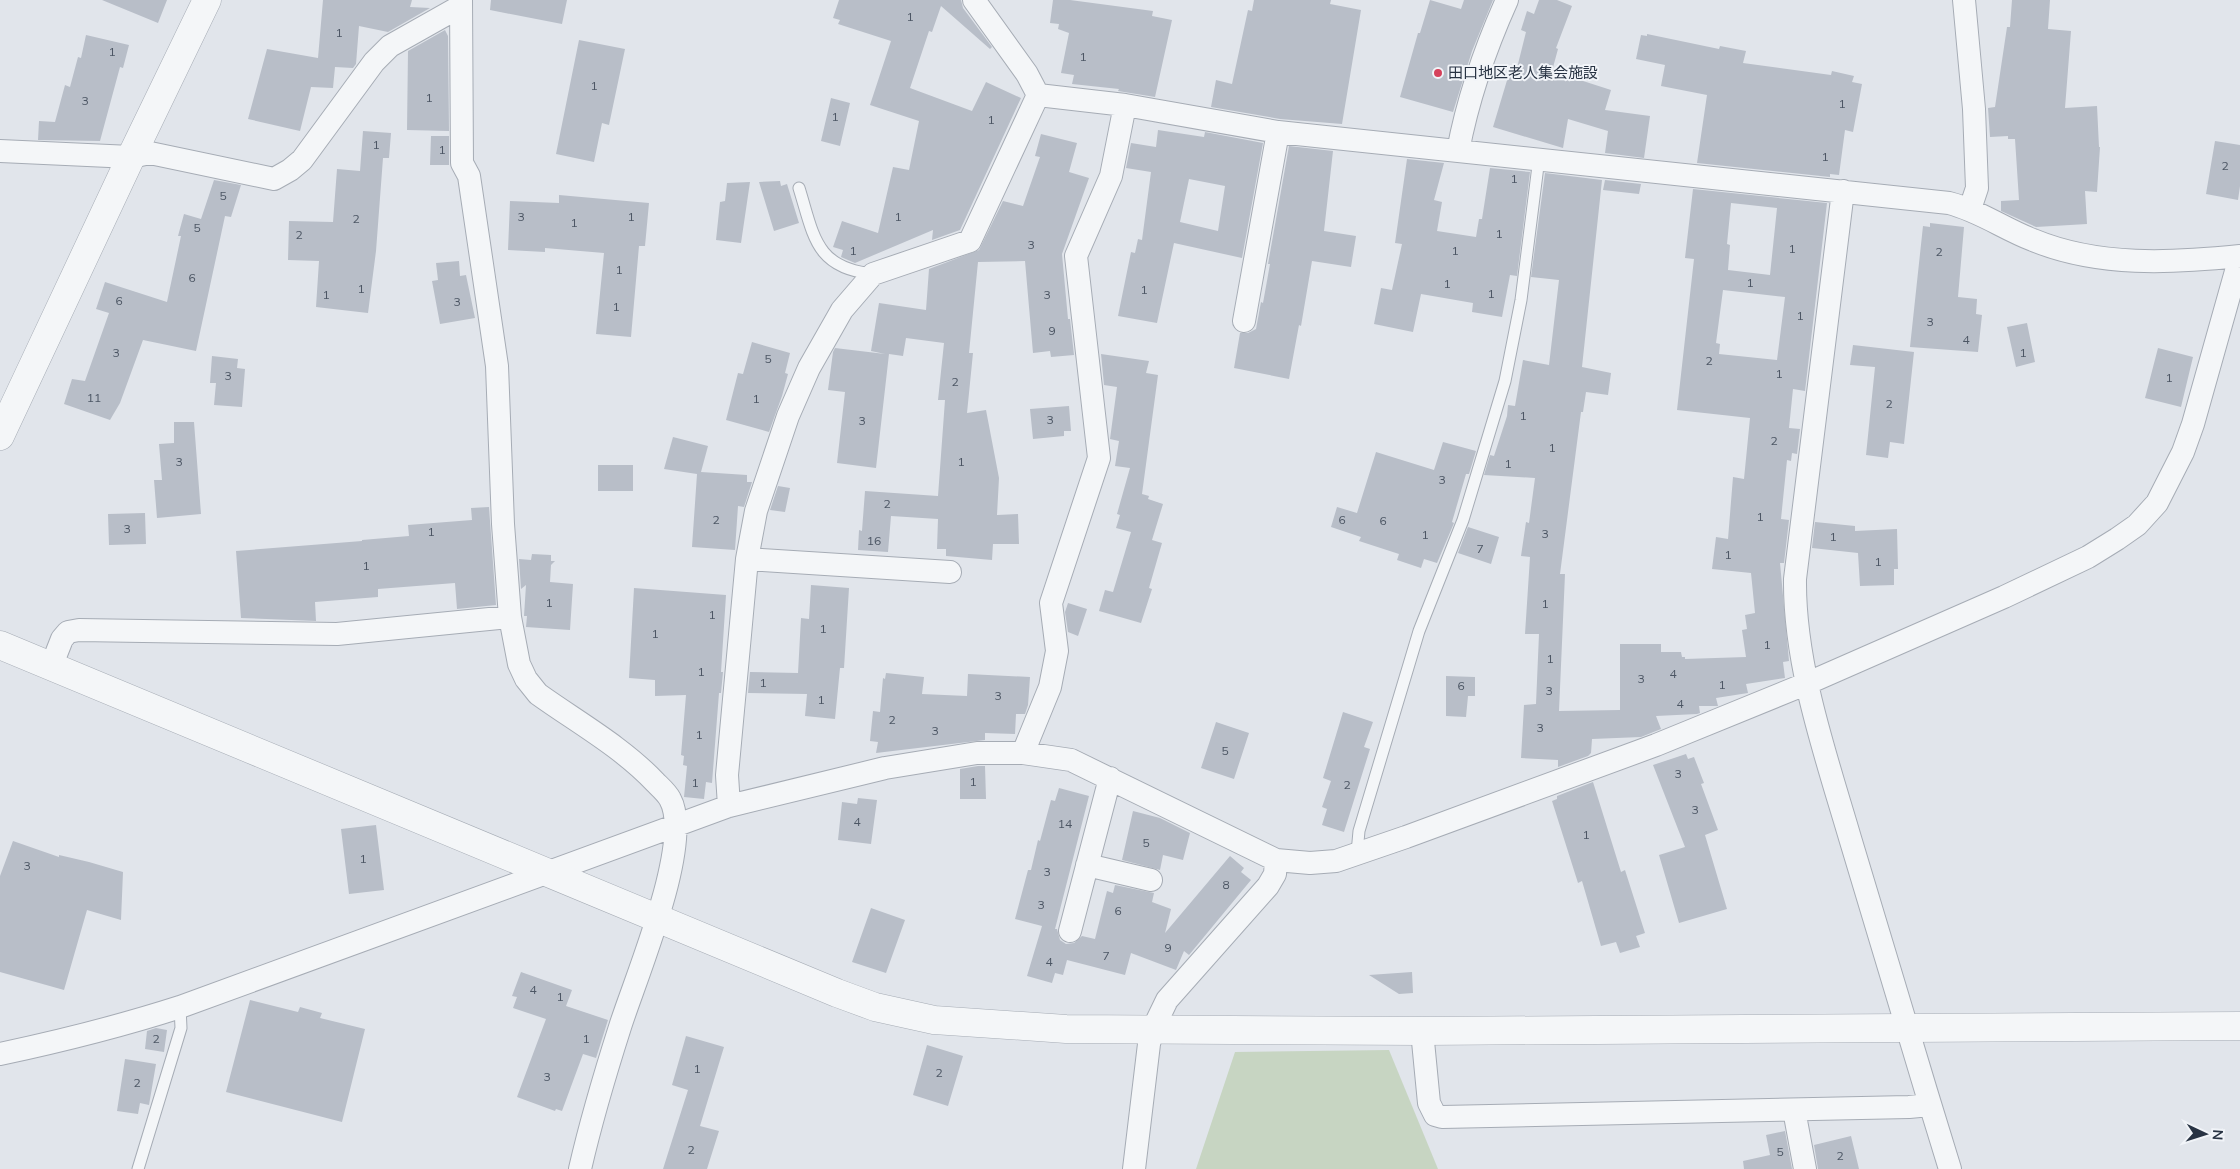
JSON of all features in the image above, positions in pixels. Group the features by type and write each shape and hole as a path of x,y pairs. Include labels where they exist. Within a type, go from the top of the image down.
{"street":[{"path":"0,436 207,0"},
{"path":"974,0 1027,74 1038,95"},
{"path":"1458,151 1465,114 1485,49 1506,0"},
{"path":"1964,0 1974,109 1977,188 1970,209"},
{"path":"0,152 131,157 150,153 274,179 290,170 302,160 374,62 390,46 461,3"},
{"path":"461,3 462,163 469,176 497,366 503,524 510,617 519,664 526,679 538,694 638,765 669,798 676,812 677,824 669,875 658,918 620,1026 580,1169"},
{"path":"0,1054 129,1023 180,1006 729,806 885,768 977,753 1023,753 1070,760 1276,860 1336,861 1415,834 1647,748 1808,683 2004,597 2088,556 2137,524 2156,502 2183,452 2193,424 2240,257 2186,261 2132,261 2080,254 2033,241 1970,209 1949,203 1539,158 1278,132 1125,105 1038,95"},
{"path":"729,806 728,766 747,559 756,511 788,416 809,368 842,310 873,274 970,240 1038,95"},
{"path":"1023,753 1050,687 1056,651 1051,603 1099,458 1076,256 1110,176 1125,105"},
{"path":"1244,320 1278,132"},
{"path":"1843,191 1796,579 1795,603 1808,683 1832,776 1950,1169"},
{"path":"747,559 950,572"},
{"path":"51,667 62,638 68,632 79,630 337,634 510,617"},
{"path":"0,646 837,993 901,1014 984,1025 1066,1029 1422,1030 2240,1026"},
{"path":"1070,931 1110,778"},
{"path":"1134,1169 1153,1029 1167,1000 1268,886 1275,874 1276,860"},
{"path":"1087,865 1151,880"},
{"path":"1422,1030 1428,1103 1435,1114 1442,1118 1909,1107 1930,1104"},
{"path":"1794,1110 1805,1169"}],"lane":[{"path":"1358,853 1359,830 1419,631 1463,520 1505,381 1521,300 1539,158"},
{"path":"799,188 820,249 829,258 854,272 873,274"},
{"path":"138,1169 181,1028 180,1006"}],"green space":[{"path":"1389,1050 1438,1169 1196,1169 1235,1052"}],"building":[{"path":"102,0 167,0 158,23"},
{"path":"323,0 412,0 410,7 430,8 388,32 359,26 356,64 353,68 335,67 333,88 311,87 300,131 248,119 267,49 318,58"},
{"path":"491,0 567,0 562,24 490,10"},
{"path":"839,0 961,0 963,8 992,47 990,49 941,6 932,32 929,31 910,88 972,111 986,82 1021,98 960,230 932,240 933,230 855,263 841,257 843,250 833,247 842,221 878,233 893,167 909,170 919,121 870,105 891,41 838,24 840,20 833,18"},
{"path":"1053,0 1070,0 1153,11 1152,16 1172,20 1155,97 1118,91 1119,89 1072,84 1074,75 1061,73 1069,33 1058,29 1059,24 1050,23"},
{"path":"1254,0 1331,0 1330,4 1361,10 1342,124 1280,119 1211,107 1216,80 1232,84 1248,10 1252,11"},
{"name":"田口地区老人集会施設","path":"1430,0 1461,9 1464,0 1493,0 1472,51 1453,112 1400,97 1418,33 1420,33"},
{"path":"1539,0 1557,0 1572,6 1556,48 1558,49 1552,71 1611,90 1605,110 1650,116 1644,158 1605,153 1608,131 1568,119 1563,148 1493,127 1511,67 1517,68 1526,32 1521,30 1527,11 1534,14"},
{"path":"2012,0 2050,0 2048,29 2071,31 2065,108 2097,106 2100,147 2097,192 2085,191 2087,224 2036,227 2001,211 2001,201 2019,200 2015,139 2008,139 2008,136 1990,137 1988,108 1995,107 2007,27 2010,27"},
{"path":"445,30 448,36 449,131 407,130 408,51"},
{"path":"1647,34 1719,49 1720,46 1746,51 1743,63 1831,75 1832,71 1854,76 1852,82 1862,84 1853,132 1845,130 1839,175 1830,174 1830,177 1697,163 1707,95 1661,86 1665,65 1636,59 1641,35 1647,36"},
{"path":"86,35 129,45 123,68 120,67 100,141 38,140 39,121 55,122 65,85 70,87 78,57 81,58"},
{"path":"579,40 625,49 609,125 602,123 594,162 556,154"},
{"path":"831,98 850,103 840,146 821,141"},
{"path":"1158,130 1204,137 1205,132 1263,143 1242,258 1174,243 1157,323 1118,316 1131,252 1135,253 1138,239 1142,240 1151,172 1126,168 1131,143 1156,147","holes":["1189,179 1225,186 1218,231 1180,222"]},
{"path":"363,131 391,133 389,158 383,158 376,251 368,313 316,307 319,261 288,260 289,221 333,222 337,169 360,171"},
{"path":"1041,134 1077,143 1069,172 1089,178 1062,254 1068,319 1070,319 1074,355 1051,357 1050,351 1033,353 1025,261 978,262 969,353 973,353 967,413 986,410 999,478 997,515 1018,514 1019,544 993,544 992,560 946,556 946,549 937,549 938,519 891,516 888,552 858,550 859,530 862,531 865,491 938,496 945,400 938,400 944,343 906,338 903,356 889,354 876,468 837,463 845,392 828,390 833,352 835,348 885,354 871,351 879,303 926,310 929,269 979,250 1003,201 1023,206 1040,157 1035,156"},
{"path":"431,136 449,136 449,165 430,165"},
{"path":"2215,141 2240,145 2238,200 2206,194"},
{"path":"1289,146 1333,151 1324,231 1356,236 1351,267 1312,261 1301,326 1299,325 1289,379 1234,368 1240,333 1248,333 1256,329 1261,302 1263,303"},
{"path":"1407,159 1444,163 1434,200 1442,202 1437,231 1476,237 1479,219 1482,219 1490,168 1530,172 1517,276 1510,275 1502,317 1472,312 1473,303 1421,294 1413,332 1374,324 1381,288 1392,290 1402,244 1395,243"},
{"path":"1545,173 1602,180 1582,367 1611,373 1608,395 1586,392 1583,412 1581,412 1560,574 1565,574 1559,711 1620,710 1620,644 1661,644 1661,652 1681,652 1682,657 1685,657 1685,659 1746,657 1742,630 1747,629 1745,615 1755,613 1751,573 1712,569 1716,537 1728,539 1733,477 1744,479 1750,418 1677,410 1694,259 1685,258 1693,189 1827,203 1805,391 1793,389 1789,428 1800,429 1797,454 1792,453 1791,461 1787,460 1781,519 1789,520 1784,563 1780,563 1789,661 1783,662 1785,678 1746,684 1748,693 1716,698 1718,706 1699,706 1700,713 1697,714 1656,716 1661,729 1641,737 1592,739 1591,753 1588,756 1558,767 1558,760 1521,758 1524,705 1536,704 1539,634 1525,634 1530,557 1521,556 1526,522 1529,523 1535,478 1484,475 1490,455 1494,456 1507,416 1508,405 1515,406 1523,360 1549,365 1559,280 1531,277","holes":["1731,203 1777,208 1770,275 1728,270 1730,245 1727,244","1723,290 1785,297 1777,360 1719,354 1720,344 1716,343"]},
{"path":"214,180 241,185 231,217 225,216 196,351 143,340 120,403 110,420 64,404 72,379 85,381 109,313 96,309 105,282 167,302 181,236 178,236 184,214 201,219"},
{"path":"1605,180 1641,184 1639,194 1603,190"},
{"path":"780,181 781,186 787,184 799,223 774,231 759,182"},
{"path":"750,182 741,243 716,240 720,202 725,201 727,183"},
{"path":"559,195 649,203 645,246 639,246 631,337 596,334 604,253 545,248 545,252 508,250 510,201 559,203"},
{"path":"1930,223 1964,227 1958,297 1977,299 1976,314 1982,315 1978,352 1910,347 1923,226 1930,227"},
{"path":"459,261 460,276 466,275 475,318 440,324 432,281 438,280 436,263"},
{"path":"2027,323 2035,362 2016,367 2007,327"},
{"path":"752,342 790,353 785,373 788,374 769,432 726,420 738,373 743,374"},
{"path":"1853,345 1914,352 1904,444 1890,442 1888,458 1866,455 1875,367 1850,365"},
{"path":"2158,348 2193,357 2181,407 2145,398"},
{"path":"1101,354 1149,361 1146,373 1158,375 1142,494 1149,496 1148,499 1163,504 1152,540 1162,543 1149,588 1152,589 1141,623 1099,611 1105,590 1113,592 1131,532 1116,528 1120,515 1117,514 1130,468 1115,466 1119,441 1110,439 1117,387 1104,385"},
{"path":"212,356 238,359 237,368 245,369 242,407 214,405 216,383 210,383"},
{"path":"1069,406 1071,431 1064,431 1064,436 1033,439 1030,409"},
{"path":"174,422 194,422 201,514 157,518 154,480 162,480 159,444 174,443"},
{"path":"673,437 708,446 701,472 747,475 747,482 752,482 744,507 738,506 735,550 692,547 697,474 664,469"},
{"path":"1443,442 1476,451 1469,474 1466,474 1452,522 1454,523 1437,563 1424,559 1421,568 1397,560 1399,554 1359,541 1361,537 1331,527 1337,507 1357,513 1376,452 1434,470"},
{"path":"598,465 633,465 633,491 598,491"},
{"path":"778,486 790,488 785,512 770,510"},
{"path":"489,507 496,605 457,609 455,583 378,589 378,597 315,602 316,621 241,618 236,551 409,536 408,525 472,520 471,508"},
{"path":"145,513 146,544 109,545 108,514"},
{"path":"1815,522 1855,526 1855,531 1897,529 1898,569 1894,569 1894,585 1860,586 1858,553 1812,548"},
{"path":"1468,527 1499,537 1491,564 1458,553"},
{"path":"532,554 551,555 551,561 555,561 551,565 550,582 573,584 570,630 526,627 527,616 524,616 526,585 521,589 519,559 531,560"},
{"path":"811,585 849,588 844,668 840,668 835,719 805,716 807,694 748,693 750,672 798,673 801,618 809,619"},
{"path":"634,588 726,595 721,672 723,672 721,693 719,693 712,783 706,782 704,799 684,797 687,766 683,765 684,756 681,755 686,695 655,696 655,680 629,678"},
{"path":"1068,603 1087,609 1078,636 1068,632 1065,612"},
{"path":"886,673 924,677 922,694 967,696 968,674 1030,677 1028,705 1025,714 1016,714 1015,734 985,733 985,740 876,753 878,742 870,741 873,711 880,712 883,678 885,679"},
{"path":"1446,676 1475,677 1475,696 1468,696 1466,717 1446,716"},
{"path":"1343,712 1373,722 1364,747 1370,749 1344,832 1322,825 1327,809 1322,807 1331,781 1323,778"},
{"path":"1216,722 1249,733 1234,779 1201,768"},
{"path":"1686,754 1688,759 1694,757 1704,783 1701,784 1718,830 1705,835 1727,909 1679,923 1659,855 1685,847 1653,765"},
{"path":"985,766 986,799 960,799 960,769"},
{"path":"1593,782 1621,872 1625,870 1645,933 1636,936 1640,947 1620,953 1616,942 1601,946 1582,881 1578,883 1552,801 1557,799 1557,796"},
{"path":"1059,788 1089,796 1055,929 1057,929 1060,940 1066,944 1074,943 1082,936 1095,939 1107,891 1113,893 1115,885 1154,893 1152,902 1171,909 1165,933 1230,856 1244,868 1241,872 1251,880 1189,955 1184,951 1176,970 1131,953 1125,975 1067,960 1063,975 1055,973 1052,983 1027,976 1042,926 1015,919 1028,870 1031,870 1038,840 1040,841 1051,800 1055,801"},
{"path":"858,798 877,800 871,844 838,840 842,802 857,804"},
{"path":"1133,811 1160,818 1190,833 1183,860 1163,855 1160,870 1122,860"},
{"path":"376,825 384,890 349,894 341,829"},
{"path":"13,841 59,857 59,855 123,872 121,920 87,910 64,990 0,972 0,876"},
{"path":"871,908 905,920 886,973 852,962"},
{"path":"521,972 572,990 566,1006 608,1020 596,1058 583,1054 562,1111 556,1109 555,1111 517,1097 546,1019 513,1008 517,997 512,996"},
{"path":"1412,972 1413,993 1399,994 1369,975"},
{"path":"250,1000 298,1012 300,1007 322,1013 320,1018 365,1029 342,1122 226,1092"},
{"path":"156,1028 167,1030 164,1052 145,1049 147,1031"},
{"path":"686,1036 724,1047 700,1126 719,1131 707,1169 663,1169 688,1090 672,1085"},
{"path":"927,1045 963,1056 948,1106 913,1095"},
{"path":"125,1059 156,1064 149,1105 140,1103 138,1114 117,1111"},
{"path":"1785,1131 1792,1169 1744,1169 1743,1161 1770,1155 1766,1135"},
{"path":"1851,1136 1859,1169 1818,1169 1814,1145"}],"place":[{"name":"田口地区老人集会施設","path":"1438,73"}]}
